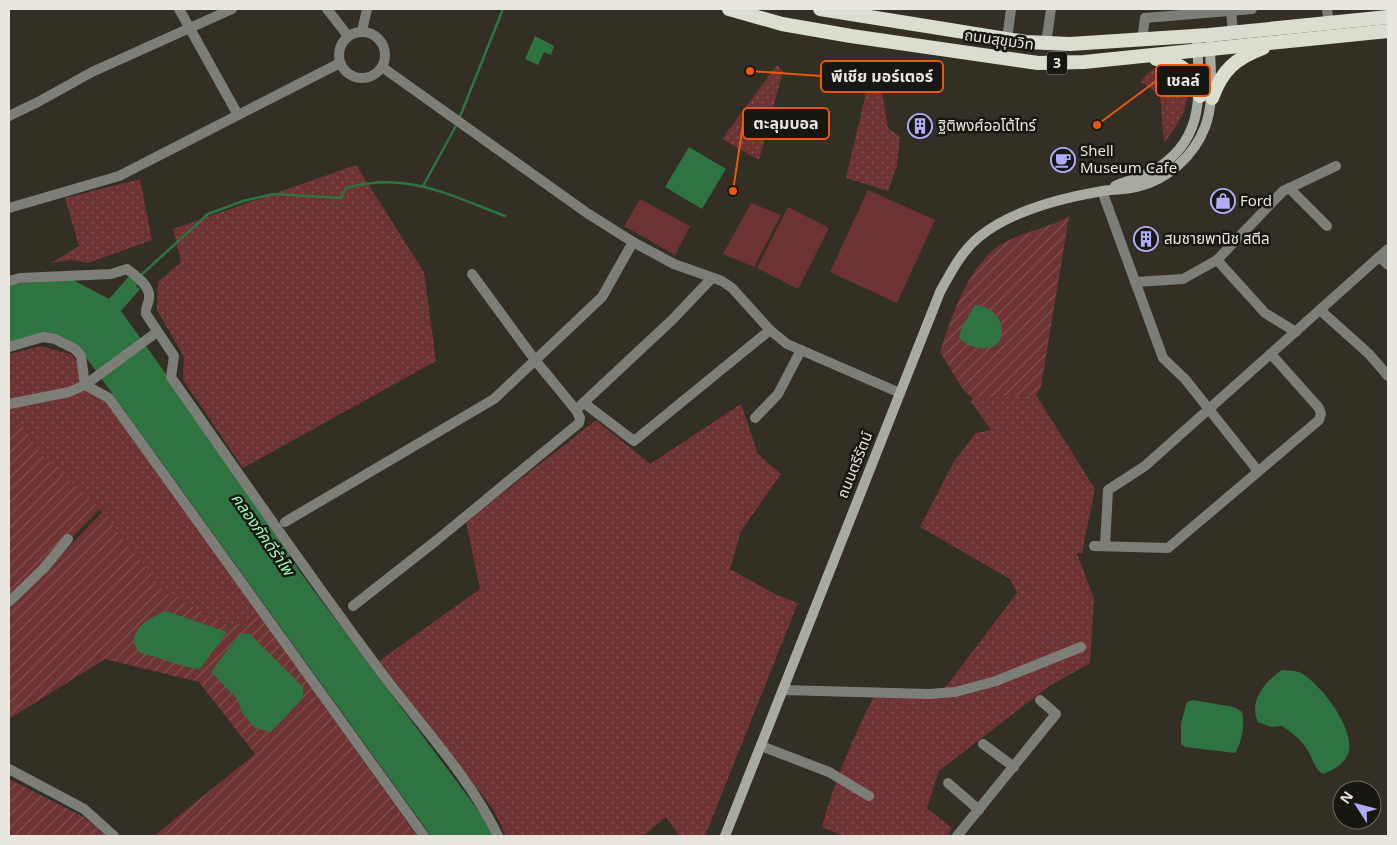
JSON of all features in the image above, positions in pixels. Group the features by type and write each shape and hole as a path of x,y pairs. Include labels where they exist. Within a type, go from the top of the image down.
{"highway":[{"name":"ถนนสุขุมวิท","path":"728,9 782,24 1038,63 1084,62 1138,56 1203,42 1233,33 1388,17"},
{"name":"ถนนสุขุมวิท","path":"820,9 1007,39 1046,43 1142,40 1280,42 1388,31"},
{"path":"902,42 903,22"},
{"path":"1138,56 1167,60 1186,69 1206,97 1222,74 1236,60 1280,42"}],"main road":[{"name":"ถนนตรีรัตน์","path":"725,836 940,292 958,259 979,237 1019,213 1102,191 1150,172 1176,151 1194,123 1206,97 1203,42"}],"street":[{"path":"179,9 238,115"},
{"path":"9,116 92,72 232,9"},
{"path":"327,9 348,36"},
{"path":"362,31 367,9"},
{"path":"1007,39 1011,9"},
{"path":"1046,43 1051,9"},
{"path":"1142,40 1145,18 1252,9"},
{"path":"1326,9 1329,23"},
{"path":"1231,10 1233,33"},
{"path":"362,31 371,33 383,45 385,52 382,67 376,74 361,78 352,76 340,64 340,47 348,36 362,31"},
{"path":"9,208 119,176 340,64"},
{"path":"382,67 448,116 633,242 674,264 712,278 732,288 770,330 788,344 900,393"},
{"path":"1135,282 1183,279 1217,260 1283,191 1336,166"},
{"path":"1289,188 1327,226"},
{"path":"1102,191 1163,358 1185,380 1258,471"},
{"path":"285,522 494,399 602,297 633,242"},
{"path":"1105,546 1108,490 1145,466 1388,249"},
{"path":"1380,257 1388,265"},
{"path":"1217,260 1265,313 1296,332"},
{"path":"9,281 20,278 111,274 127,269 148,288 149,298 145,310 153,334 174,356 171,377 319,589 439,747 490,819 498,836"},
{"path":"472,274 535,360 580,407 634,441 770,330"},
{"path":"353,606 573,429 580,420 580,407 672,320 712,278"},
{"path":"1320,310 1369,354 1388,376"},
{"path":"9,404 68,392 88,381 153,334"},
{"path":"9,347 43,338 55,339 75,350 81,356 88,381 110,398 424,836"},
{"path":"755,418 778,394 801,350"},
{"path":"1094,546 1168,548 1319,420 1320,408 1271,354"},
{"path":"9,602 44,568 68,539"},
{"path":"783,690 928,694 955,692 996,681 1081,646"},
{"path":"957,836 1056,714 1040,700"},
{"path":"983,744 1014,767"},
{"path":"761,746 829,772 869,796"},
{"path":"9,769 84,809 114,836"},
{"path":"948,783 979,810"}],"shaded area":[{"path":"777,65 783,71 759,160 722,139"},
{"path":"1167,65 1175,68 1188,81 1188,90 1182,114 1175,129 1164,143 1160,95 1141,82 1152,70"},
{"path":"869,80 880,81 888,128 900,137 897,166 888,191 846,178"},
{"path":"356,165 424,272 436,361 243,468 183,380 184,357 157,310 158,282 181,262 173,229"},
{"path":"140,179 152,240 88,263 71,260 51,263 79,246 65,198"},
{"path":"868,190 935,220 897,303 830,272"},
{"path":"640,199 690,226 675,255 624,226"},
{"path":"751,203 781,215 754,267 723,254"},
{"path":"788,207 829,228 798,289 757,268"},
{"path":"1069,216 1041,387 1036,395 973,398 964,391 940,352 956,306 981,262 992,251 1005,242 1054,224"},
{"path":"41,346 72,355 261,617 229,626 166,593 102,512 40,453 24,427 9,429 9,354"},
{"path":"1036,395 1095,489 1082,553 1077,553 1094,599 1090,663 1048,687 939,771 927,808 952,828 947,836 843,836 822,827 832,793 845,760 874,696 933,696 948,684 1017,593 1010,579 920,527 953,463 976,433 991,430 971,402 973,398"},
{"path":"741,404 758,454 781,474 741,531 730,569 775,594 798,603 705,836 679,836 666,817 643,836 506,836 493,809 379,661 480,589 466,522 596,420 650,464"},
{"path":"24,427 40,453 100,509 9,602 9,429"},
{"path":"102,512 166,593 229,626 261,617 417,836 154,836 255,754 199,682 105,659 9,719 9,610"},
{"path":"9,779 84,817 106,836 9,836"}],"water":[{"path":"535,36 554,46 551,55 544,52 538,65 525,59"},
{"path":"689,147 726,169 702,209 665,187"},
{"name":"คลองภัคดีรำไพ","path":"130,275 138,283 136,286 140,289 121,311 262,509 300,572 484,818 493,836 431,836 78,346 52,336 36,337 9,344 9,284 73,280 109,299"},
{"path":"975,305 986,307 999,320 1002,336 998,343 991,347 980,348 971,346 963,342 959,337 962,327"},
{"path":"166,611 227,632 200,669 140,653 133,643 137,631 144,623"},
{"path":"240,633 250,634 303,687 303,698 271,732 255,728 242,713 238,700 211,672"},
{"path":"1282,670 1299,672 1318,687 1336,710 1348,735 1349,746 1347,756 1340,765 1323,774 1315,766 1306,747 1293,734 1282,726 1271,727 1258,722 1255,707 1260,693 1264,686"},
{"path":"1193,700 1234,707 1242,712 1242,733 1235,753 1185,747 1181,744 1181,723 1187,702"}],"waterway":[{"path":"459,119 503,9"},
{"path":"423,186 457,124"},
{"path":"140,276 208,214 243,201 273,194 341,198 346,188 368,183 389,182 408,184 446,193 505,216"}],"place":[{"name":"พีเชีย มอร์เตอร์","path":"750,71"},
{"name":"เชลล์","path":"1097,125"},
{"name":"ฐิติพงศ์ออโต้ไทร์","path":"920,126"},
{"name":"Shell Museum Cafe","path":"1063,160"},
{"name":"ตะลุมบอล","path":"733,191"},
{"name":"Ford","path":"1223,201"},
{"name":"สมชายพานิช สตีล","path":"1146,239"}]}
